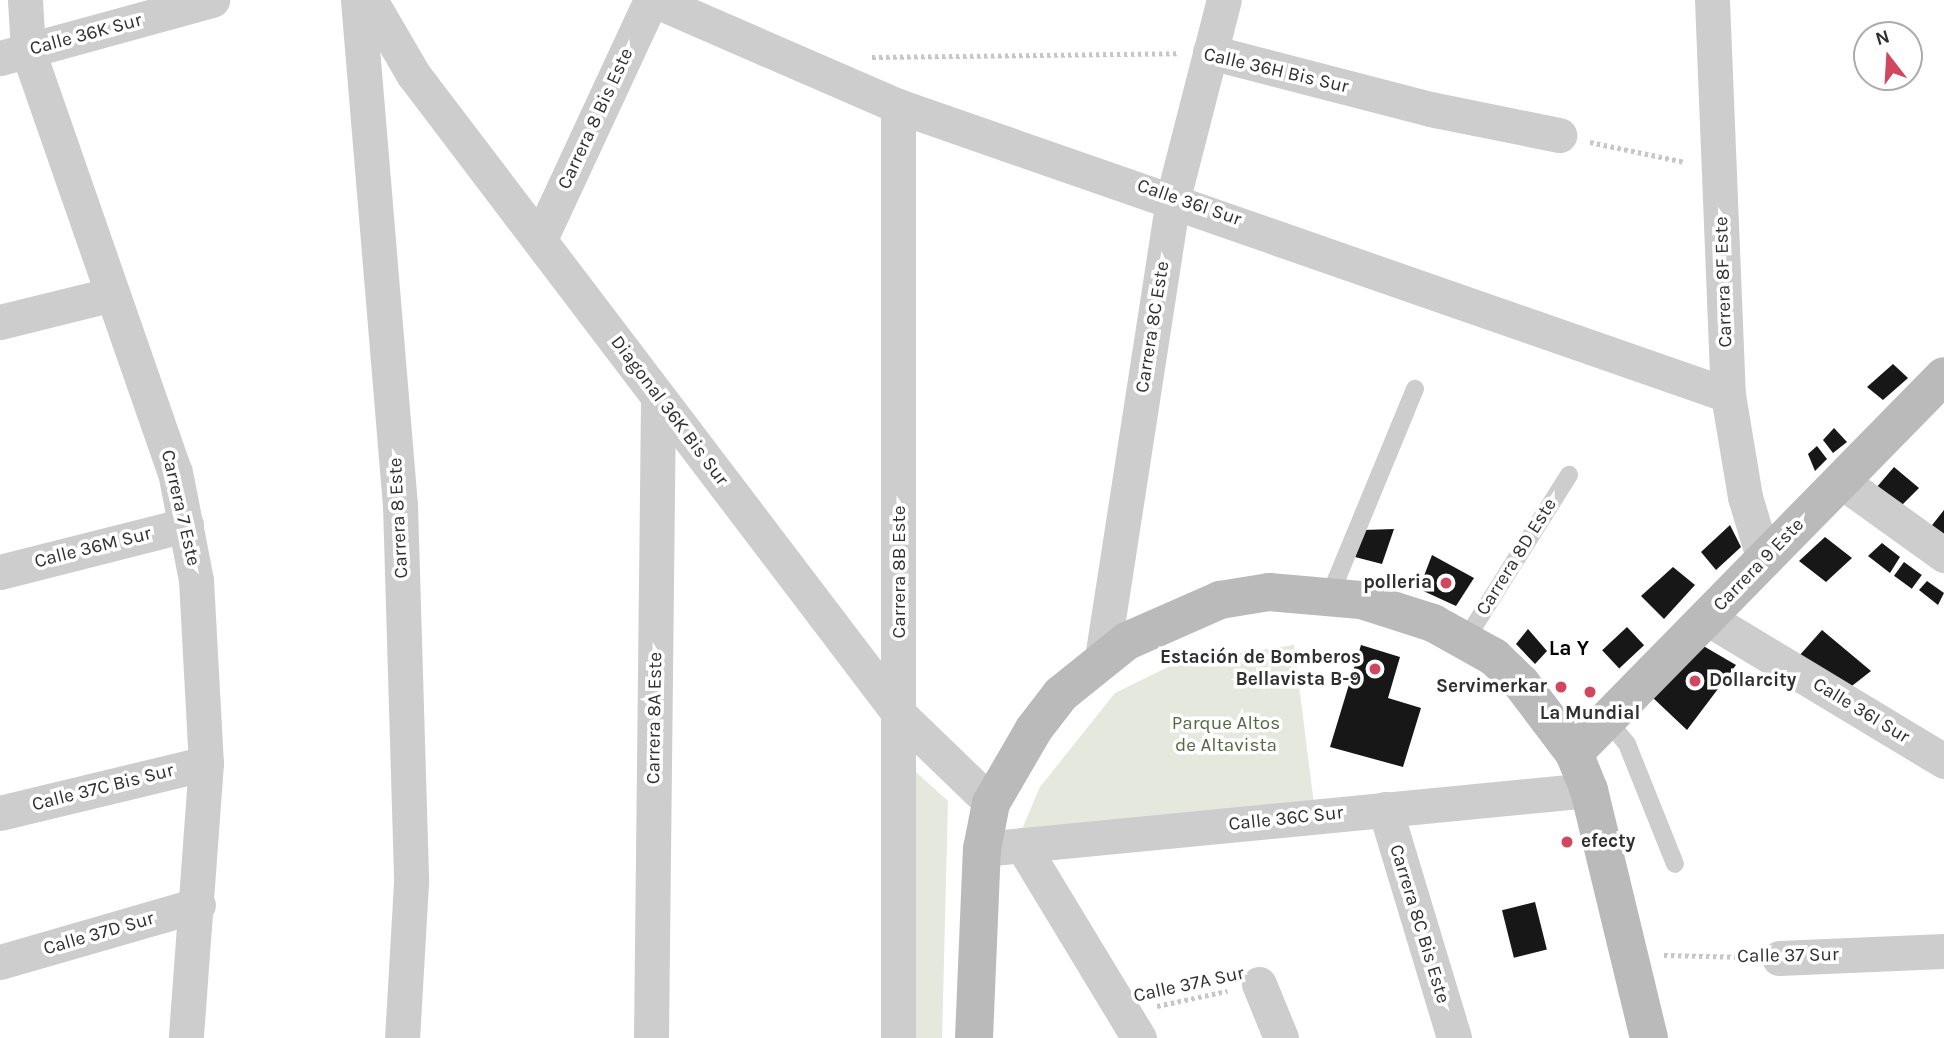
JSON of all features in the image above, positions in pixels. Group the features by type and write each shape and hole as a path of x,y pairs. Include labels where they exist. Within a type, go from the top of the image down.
{"main road":[{"name":"Carrera 9 Este","path":"1574,753 1944,376"},
{"path":"974,1038 982,849 992,803 1034,729 1102,658 1169,618 1220,600 1269,592 1330,595 1395,610 1466,639 1521,683 1574,753 1590,790 1632,954 1649,1038"}],"street":[{"name":"Carrera 7 Este","path":"24,0 14,54 113,294 175,472 196,580 206,763 198,905 186,1038"},
{"name":"Calle 36K Sur","path":"14,54 212,0"},
{"name":"Carrera 8 Este","path":"358,0 400,505 411,883 402,1038"},
{"name":"Diagonal 36K Bis Sur","path":"370,0 413,74 541,237 659,399 900,715 992,803"},
{"name":"Carrera 8 Bis Este","path":"541,237 653,0"},
{"name":"Calle 36I Sur","path":"653,0 898,106 1173,198 1728,395"},
{"name":"Carrera 8C Este","path":"1102,658 1173,198 1224,0"},
{"name":"Carrera 8F Este","path":"1712,0 1728,395 1745,497 1764,560"},
{"name":"Calle 36H Bis Sur","path":"1210,52 1559,135"},
{"name":"Carrera 8B Este","path":"898,106 898,1038"},
{"path":"0,322 113,294"},
{"name":"Carrera 8A Este","path":"652,1038 659,399"},
{"path":"1841,481 1944,555"},
{"name":"Calle 36M Sur","path":"0,572 186,525"},
{"name":"Calle 36I Sur","path":"1707,618 1944,761"},
{"name":"Calle 37C Bis Sur","path":"0,813 206,763"},
{"name":"Calle 36C Sur","path":"982,849 1590,790"},
{"name":"Carrera 8C Bis Este","path":"1385,809 1454,1038"},
{"path":"1022,845 1131,1025"},
{"name":"Calle 37D Sur","path":"0,962 198,905"},
{"name":"Calle 37 Sur","path":"1779,958 1944,951"},
{"path":"1259,984 1281,1038"}],"lane":[{"path":"1330,595 1415,389"},
{"name":"Carrera 8D Este","path":"1466,639 1569,475"},
{"path":"1607,720 1627,744 1675,864"}],"path":[{"name":"Calle 36H Bis Sur","path":"865,57 1210,52"},
{"path":"1559,135 1720,170"},
{"name":"Calle 37 Sur","path":"1632,954 1779,958"},
{"name":"Calle 37A Sur","path":"1131,1025 1259,984"}],"green space":[{"name":"Parque Altos de Altavista","path":"1294,645 1314,805 1019,836 1040,787 1115,693 1176,663"},
{"path":"888,747 948,801 942,1038 887,1038"}],"building":[{"path":"1893,364 1908,378 1883,400 1867,387"},
{"path":"1834,428 1847,442 1833,453 1823,440"},
{"path":"1817,446 1827,459 1815,471 1808,454"},
{"path":"1894,467 1919,488 1901,506 1876,488"},
{"path":"1944,510 1944,539 1929,529"},
{"path":"1730,525 1741,547 1716,570 1701,552"},
{"path":"1394,529 1382,564 1355,557 1363,530"},
{"path":"1825,537 1852,558 1826,582 1799,561"},
{"path":"1882,543 1900,557 1890,573 1868,556"},
{"name":"polleria","path":"1432,555 1474,578 1456,606 1419,589"},
{"path":"1904,562 1922,575 1912,589 1894,576"},
{"path":"1673,567 1695,585 1664,619 1641,596"},
{"path":"1927,581 1944,593 1938,605 1919,590"},
{"path":"1627,627 1644,645 1619,668 1602,650"},
{"path":"1528,629 1547,651 1535,664 1516,644"},
{"path":"1822,630 1871,671 1848,689 1799,656"},
{"name":"Dollarcity","path":"1700,644 1736,665 1687,730 1652,697"},
{"path":"1361,645 1400,657 1388,698 1421,708 1403,767 1330,747"},
{"path":"1535,902 1547,950 1514,958 1502,910"}],"place":[{"name":"polleria","path":"1446,583"},
{"name":"Estación de Bomberos Bellavista B-9","path":"1375,669"},
{"name":"Dollarcity","path":"1695,681"},
{"name":"Servimerkar","path":"1561,687"},
{"name":"La Mundial","path":"1590,692"},
{"name":"efecty","path":"1567,842"}],"district":[{"name":"La Y","path":"1569,648"}]}
